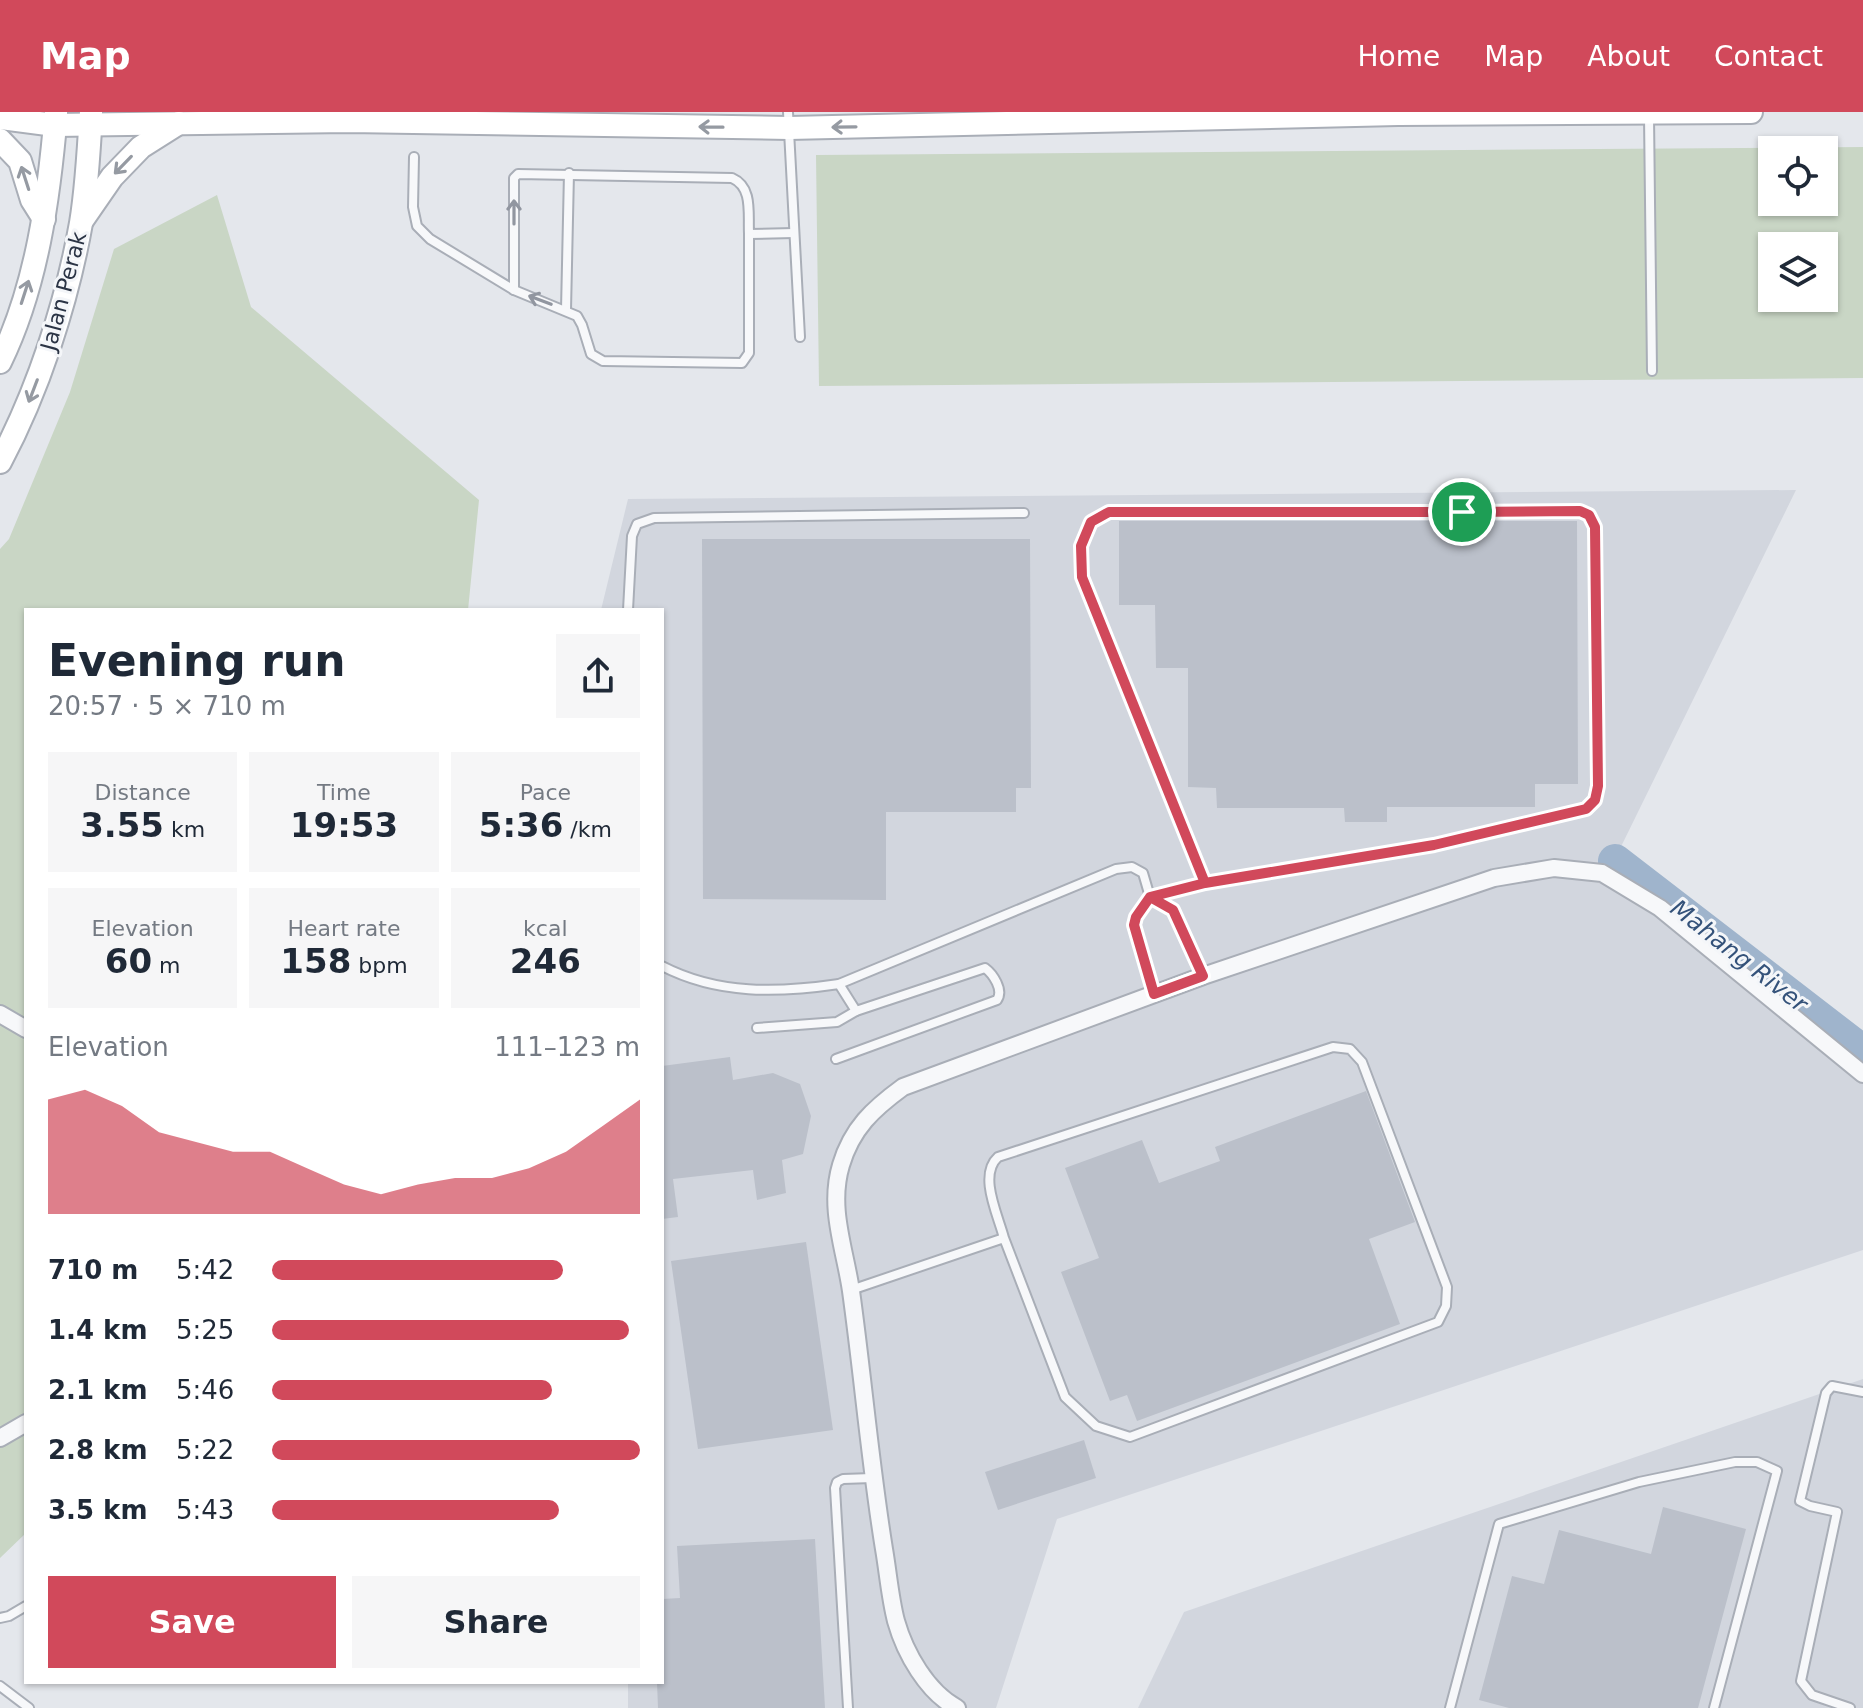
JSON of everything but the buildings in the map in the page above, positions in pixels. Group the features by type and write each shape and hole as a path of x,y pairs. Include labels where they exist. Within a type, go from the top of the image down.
{"main road":[{"path":"0,118 180,122 788,120 1751,112"},
{"name":"Jalan Perak","path":"0,362 29,279 44,219 55,118"},
{"name":"Jalan Perak","path":"0,462 46,358 81,223 91,118"},
{"path":"81,223 123,165 141,147 180,122"},
{"path":"0,140 20,161 32,200 44,219"}],"street":[{"path":"957,1708 942,1700 918,1668 896,1622 872,1478 851,1290 839,1234 836,1197 840,1167 852,1136 873,1109 903,1087 1203,976 1494,878 1554,868 1602,873 1660,908 1863,1074"},
{"path":"0,1014 24,1028"},
{"path":"0,1438 24,1424"}],"lane":[{"path":"1649,112 1652,371"},
{"path":"788,120 800,337"},
{"path":"414,157 413,207 417,226 430,239 514,290 577,316 591,354 603,361 742,363 749,353 747,190 742,182 732,178 518,174 514,178 514,290"},
{"path":"566,310 569,173"},
{"path":"749,234 794,233"},
{"path":"1154,994 1134,925 1150,897 1205,883 1434,845 1586,809 1595,800 1598,786 1595,527 1589,515 1580,511 1109,512 1091,522 1081,546 1082,577 1205,883"},
{"path":"628,608 632,536 637,524 654,518 1024,513"},
{"path":"664,967 718,987 777,990 839,984 1116,869 1132,867 1143,873 1150,897 1173,910 1203,976"},
{"path":"757,1028 837,1022 856,1011 980,968 989,971 1000,990 997,1000 836,1059"},
{"path":"839,984 856,1011"},
{"path":"1333,1047 1350,1049 1362,1062 1447,1287 1446,1306 1438,1322 1130,1437 1096,1426 1065,1397 1004,1238 988,1178 990,1164 998,1157 1333,1047"},
{"path":"851,1290 1004,1238"},
{"path":"1850,1708 1812,1695 1801,1681 1837,1512 1800,1501 1826,1393 1832,1386 1863,1392"},
{"path":"1450,1708 1499,1524 1639,1482 1735,1462 1757,1462 1777,1471 1714,1708"},
{"path":"848,1708 835,1488 837,1482 843,1479 872,1478"},
{"path":"0,1618 24,1607"},
{"path":"0,1686 29,1708"}],"shaded area":[{"path":"1796,490 1612,865 1863,1058 1863,1250 1057,1519 996,1708 628,1708 628,1684 664,1684 664,608 601,608 628,499"},
{"path":"1863,1379 1863,1708 1138,1708 1184,1612"}],"green space":[{"path":"1838,147 1863,147 1863,378 819,386 816,155 1758,148 1758,216 1838,216"},
{"path":"217,195 251,307 479,500 468,608 24,608 24,1535 0,1558 0,549 9,539 70,392 114,249"}],"waterway":[{"name":"Mahang River","path":"1615,861 1863,1052"}],"route":[{"path":"1462,512 1109,512 1091,522 1081,546 1082,577 1205,883 1150,897 1136,917 1136,935 1154,994 1203,976 1173,910 1150,897 1205,883 1434,845 1586,809 1595,800 1598,786 1595,527 1589,515 1580,511 1462,512"}]}
